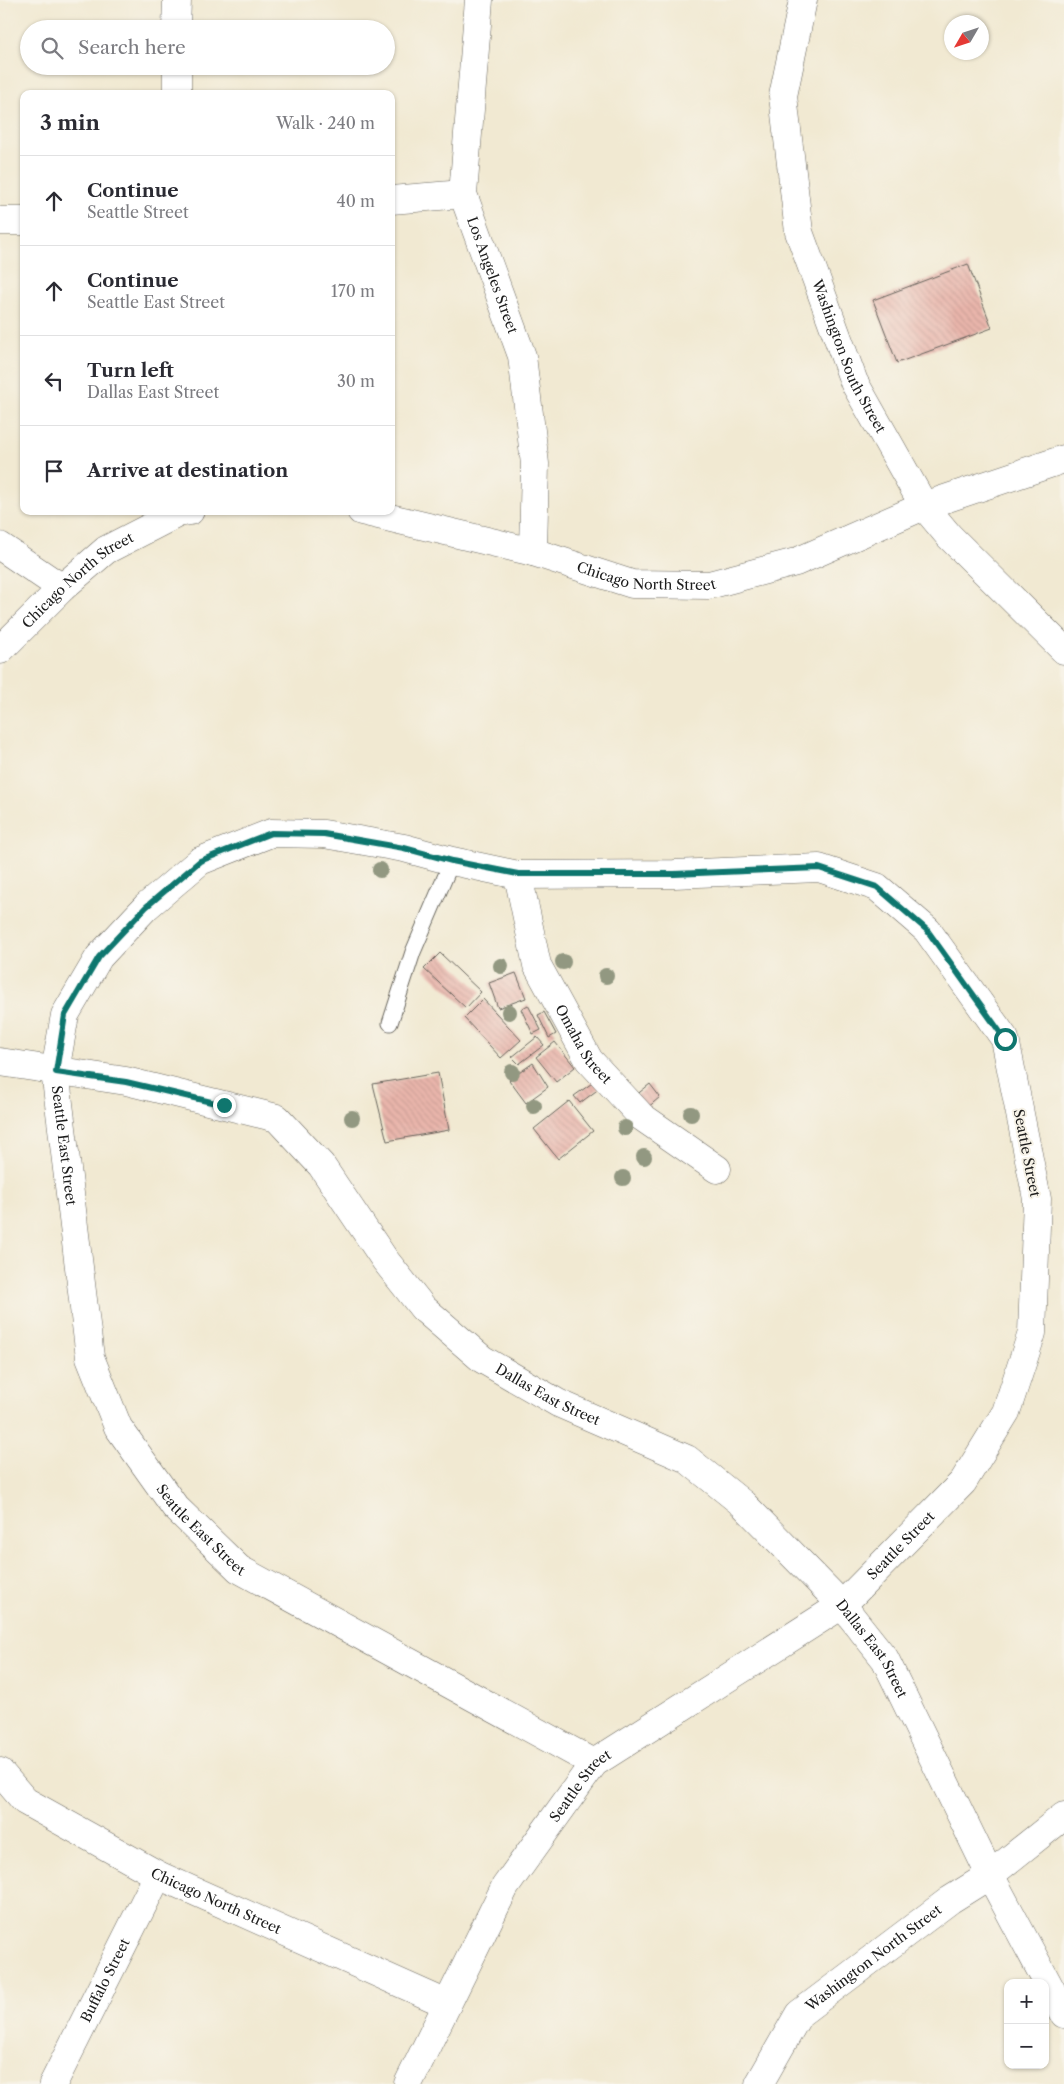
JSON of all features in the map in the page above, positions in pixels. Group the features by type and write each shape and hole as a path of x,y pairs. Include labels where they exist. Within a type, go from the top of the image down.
{"street":[{"path":"176,20 177,0"},
{"name":"Los Angeles Street","path":"479,0 464,194 522,356 535,464 533,552"},
{"name":"Washington South Street","path":"803,0 783,96 799,232 854,382 924,506 949,536 1064,650"},
{"path":"177,75 177,90"},
{"path":"395,200 464,194"},
{"path":"0,222 20,221"},
{"name":"Chicago North Street","path":"378,515 533,552 632,584 709,585 796,562 924,506 1064,459"},
{"name":"Chicago North Street","path":"0,650 62,588 106,550 174,515"},
{"path":"0,546 62,588"},
{"name":"Seattle East Street","path":"594,1763 239,1569 175,1507 118,1427 90,1357 56,1072 65,1015 99,957 146,907 200,861 271,833 324,834 404,848 452,861 518,874 674,874 819,868 877,887"},
{"name":"Omaha Street","path":"518,874 537,965 589,1060 642,1117 717,1169"},
{"name":"Seattle Street","path":"408,2084 505,1887 594,1763 842,1605 963,1482 1006,1412 1032,1333 1037,1199 1005,1039 927,930 877,887"},
{"name":"Dallas East Street","path":"0,1062 126,1082 277,1118 321,1165 384,1260 423,1308 482,1359 558,1403 687,1458 742,1504 842,1605 885,1659 990,1875 1064,2014"},
{"name":"Chicago North Street","path":"0,1772 25,1801 158,1875 447,2004"},
{"path":"990,1875 1064,1816"},
{"name":"Buffalo Street","path":"53,2084 158,1875"},
{"name":"Washington North Street","path":"759,2084 800,2014 950,1900 990,1875"}],"lane":[{"path":"390,1024 413,952 452,861"}],"building":[{"path":"968,264 992,328 897,363 873,300"},
{"path":"440,953 481,992 466,1008 424,969"},
{"path":"516,973 526,998 498,1008 489,983"},
{"path":"483,999 521,1040 501,1058 464,1018"},
{"path":"528,1005 541,1030 533,1034 521,1009"},
{"path":"544,1012 556,1034 549,1038 538,1015"},
{"path":"537,1037 544,1045 519,1064 512,1057"},
{"path":"555,1042 575,1067 556,1082 536,1057"},
{"path":"533,1063 548,1087 526,1103 509,1080"},
{"path":"438,1073 449,1130 387,1141 373,1084"},
{"path":"595,1081 600,1088 580,1103 574,1096"},
{"path":"650,1084 660,1097 646,1109 635,1096"},
{"path":"569,1101 593,1131 558,1159 534,1129"}],"route":[{"path":"224,1105 126,1082 56,1072 65,1015 99,957 146,907 200,861 271,833 324,834 404,848 452,861 518,874 674,874 819,868 877,887 927,930 1005,1039"}]}
